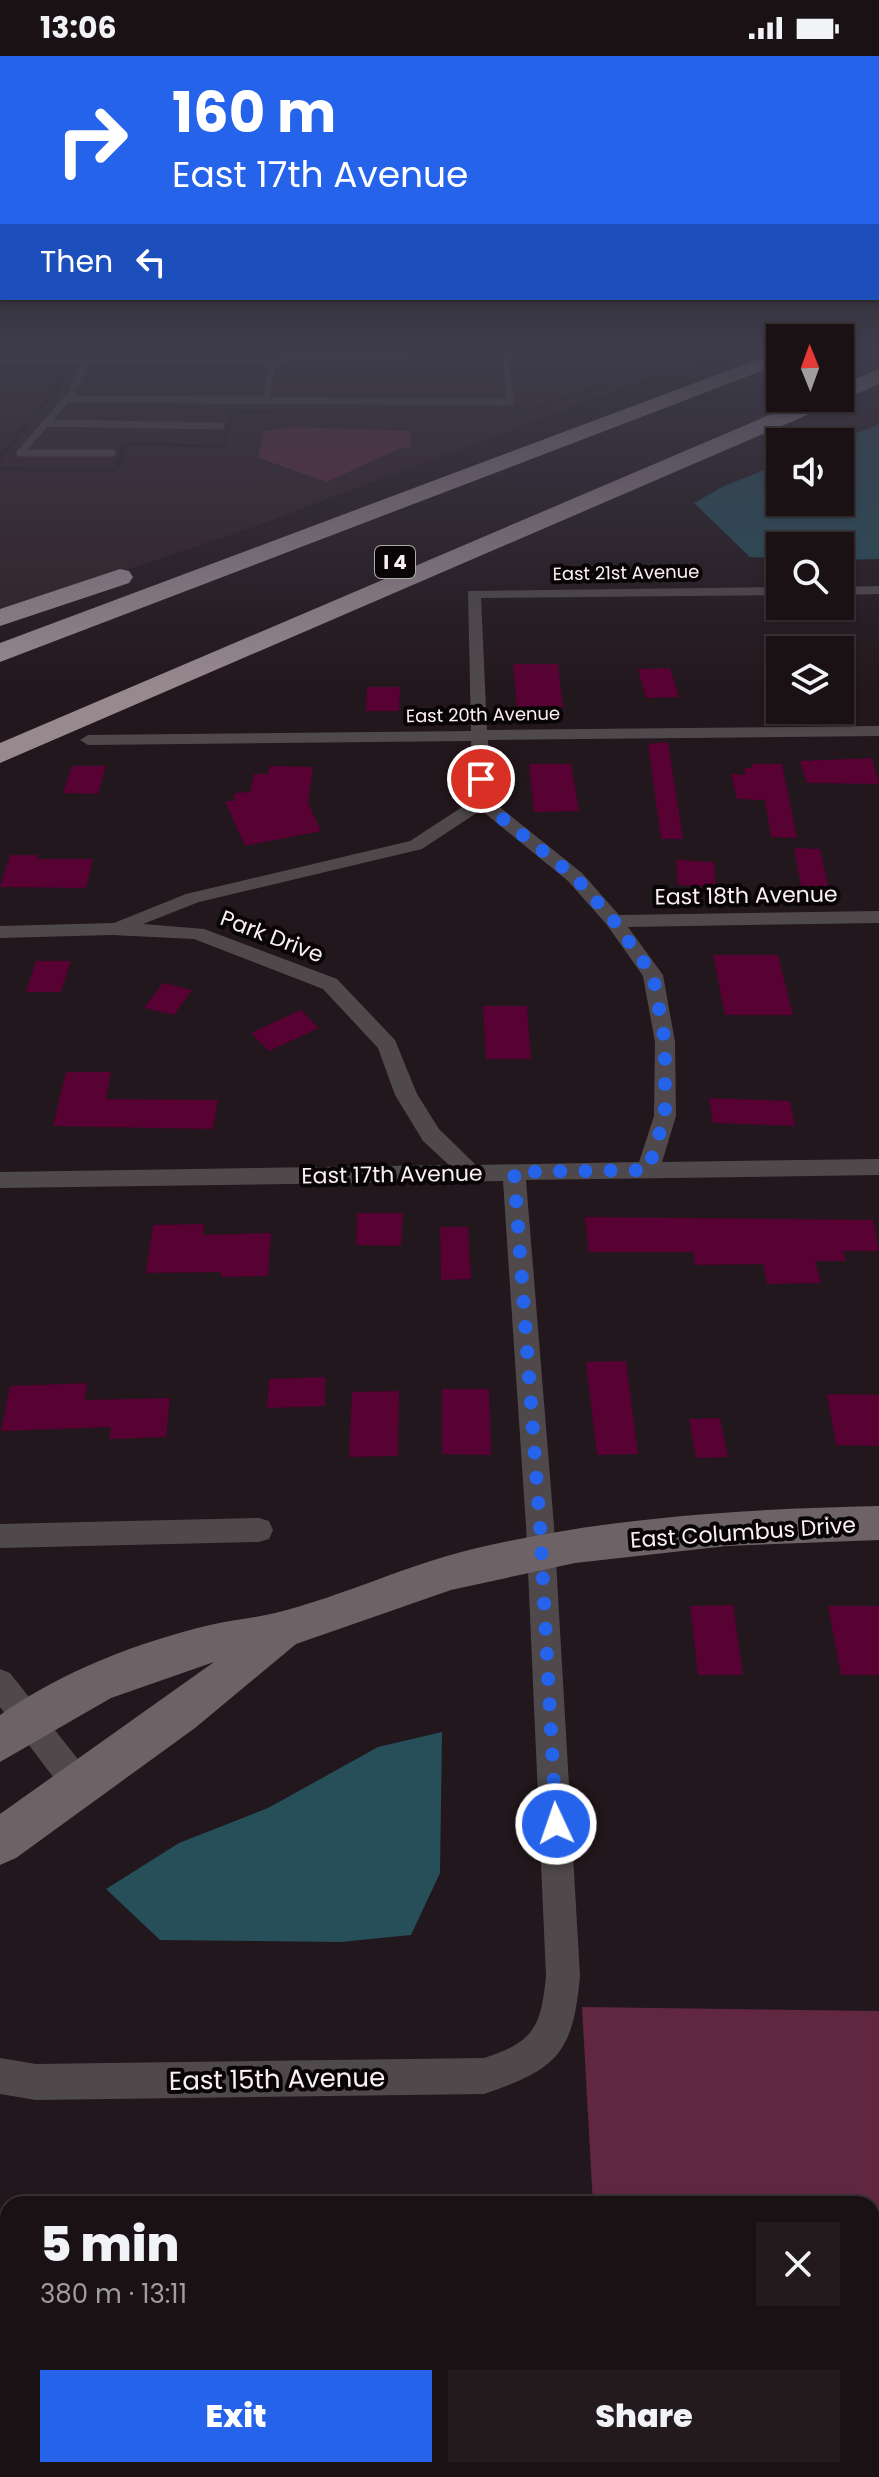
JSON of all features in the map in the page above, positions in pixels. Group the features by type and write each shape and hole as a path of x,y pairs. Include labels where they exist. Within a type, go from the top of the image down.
{"highway":[{"path":"231,539 471,462"},
{"name":"I 4","path":"0,653 505,462"},
{"name":"I 4","path":"0,729 638,462"},
{"path":"0,754 679,462"},
{"path":"0,618 145,568"}],"main road":[{"name":"East Columbus Drive","path":"14,1730 121,1675 203,1646 284,1630 404,1586 542,1552 716,1529 879,1523"},
{"name":"East Columbus Drive","path":"0,1842 77,1783 180,1717 234,1676 284,1630"}],"street":[{"path":"854,591 879,590"},
{"name":"East 21st Avenue","path":"480,735 473,594 766,591"},
{"name":"East 20th Avenue","path":"88,740 879,731"},
{"path":"480,735 482,802 575,877 614,921 653,975 665,1042 665,1116 648,1170"},
{"name":"Park Drive","path":"112,929 193,898 416,845 482,802"},
{"name":"Park Drive","path":"193,898 197,933"},
{"name":"East 18th Avenue","path":"614,921 879,917"},
{"path":"0,932 112,929"},
{"name":"Park Drive","path":"112,929 197,933 330,984 388,1045 406,1095 431,1135 471,1173"},
{"name":"East 17th Avenue","path":"0,1180 879,1167"},
{"path":"514,1172 542,1552"},
{"path":"0,1536 259,1530"},
{"name":"East 15th Avenue","path":"0,2076 36,2082 484,2076 521,2065 546,2045 560,2021 563,1976 542,1552"},
{"path":"0,1683 14,1730 77,1783"}],"shaded area":[{"path":"0,462 115,462 113,469 0,467"},
{"path":"122,462 267,462 327,482 370,462 425,462 256,526 0,613 0,471 114,472"},
{"path":"269,462 370,462 327,482"},
{"path":"582,2007 879,2011 879,2196 593,2196"}],"water":[{"path":"854,462 879,462 879,559 854,560 854,532 766,532 766,558 750,557 694,503 724,486 766,470 766,516 854,516"},
{"path":"442,1732 440,1873 411,1935 341,1942 160,1940 106,1889 179,1843 268,1808 378,1747"}],"building":[{"path":"513,664 558,664 563,708 517,708"},
{"path":"670,668 679,697 646,698 638,669"},
{"path":"367,687 400,687 399,711 366,711"},
{"path":"668,742 683,839 661,839 648,744"},
{"path":"872,758 879,784 807,783 800,761"},
{"path":"529,764 571,764 579,811 534,812"},
{"path":"752,764 782,764 797,838 771,837 765,800 737,799 731,774 745,775 744,768 752,768"},
{"path":"72,766 106,766 98,794 63,793"},
{"path":"270,766 313,767 308,803 321,831 245,846 225,801 234,801 234,793 250,792 254,774 268,774"},
{"path":"794,848 820,849 828,886 801,886"},
{"path":"10,855 38,855 37,859 93,859 86,888 0,887"},
{"path":"676,860 714,862 716,887 678,885"},
{"path":"713,955 778,955 793,1015 725,1015"},
{"path":"36,961 71,961 61,992 26,992"},
{"path":"163,983 192,990 174,1015 144,1008"},
{"path":"483,1006 527,1006 531,1059 486,1059"},
{"path":"301,1010 319,1028 269,1051 251,1033"},
{"path":"66,1072 111,1072 106,1099 218,1100 213,1129 53,1126"},
{"path":"709,1098 790,1101 795,1126 713,1123"},
{"path":"357,1213 403,1213 401,1246 356,1245"},
{"path":"585,1217 873,1220 879,1251 843,1251 846,1261 815,1261 821,1283 767,1284 763,1264 695,1265 693,1252 589,1252"},
{"path":"204,1224 203,1235 271,1233 268,1276 221,1277 221,1272 146,1273 153,1225"},
{"path":"440,1227 468,1227 471,1279 441,1280"},
{"path":"626,1361 638,1454 597,1455 586,1362"},
{"path":"325,1377 325,1406 267,1408 269,1379"},
{"path":"87,1383 85,1400 170,1398 166,1437 109,1439 111,1427 1,1431 10,1386"},
{"path":"442,1389 489,1389 491,1455 442,1454"},
{"path":"399,1391 398,1456 349,1457 352,1392"},
{"path":"827,1394 879,1395 879,1446 836,1445"},
{"path":"720,1418 728,1457 696,1458 689,1419"},
{"path":"733,1605 743,1675 698,1675 690,1606"},
{"path":"828,1606 879,1606 879,1675 841,1675"}],"route":[{"path":"481,779 482,802 575,877 614,921 653,975 665,1042 665,1116 657,1151 648,1170 514,1172 540,1526 556,1824"}]}
